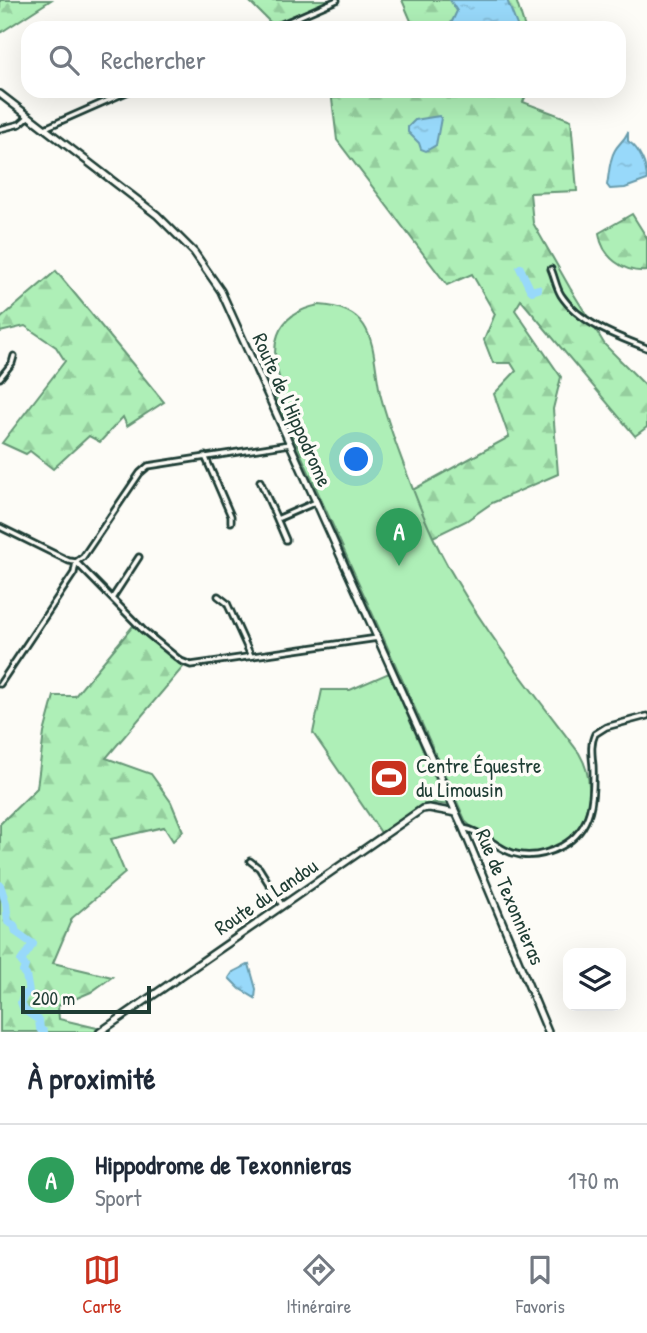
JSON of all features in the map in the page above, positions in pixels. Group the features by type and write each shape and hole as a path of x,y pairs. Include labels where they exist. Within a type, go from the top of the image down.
{"main road":[{"name":"Route de l'Hippodrome","path":"0,94 157,215 194,251 221,291 456,813"},
{"name":"Route du Landou","path":"100,1032 422,809 456,813"},
{"name":"Rue de Texonnieras","path":"456,813 527,976 548,1032"}],"street":[{"path":"289,21 337,0"},
{"path":"45,128 113,98"},
{"path":"0,129 20,124 29,116"},
{"path":"551,269 566,303 583,317 647,348"},
{"path":"0,378 14,356"},
{"path":"0,684 74,573 76,562 83,558 140,473 148,466 290,444"},
{"path":"205,456 231,516 231,522"},
{"path":"260,481 286,540"},
{"path":"277,519 316,502"},
{"path":"0,527 76,562 143,630 181,661 191,665 378,638"},
{"path":"113,597 139,557"},
{"path":"218,596 227,603 251,656"},
{"path":"463,828 472,830 510,853 521,855 542,854 569,842 585,824 592,808 592,744 595,734 606,727 647,716"},
{"path":"250,861 259,868 282,905"}],"green space":[{"path":"0,0 51,0 0,33"},
{"path":"248,0 332,0 280,21 269,21"},
{"path":"402,0 516,0 523,21 411,21"},
{"path":"332,98 525,98 523,102 571,120 577,191 530,193 533,223 605,345 647,387 647,427 635,436 521,300 515,310 561,377 553,409 558,474 492,503 466,521 433,537 409,492 509,437 494,394 516,371 511,363 493,363 484,340 495,314 472,274 447,285 337,140"},
{"path":"632,214 647,238 647,271 630,269 615,262 601,242 599,233"},
{"path":"56,271 164,402 127,426 123,417 100,442 89,436 53,469 30,451 26,454 2,443 65,361 56,347 25,326 0,332 0,319"},
{"path":"319,305 338,308 352,314 362,323 372,347 389,425 438,548 484,624 579,753 586,770 588,806 573,835 559,846 543,852 515,851 492,842 466,822 272,390 282,386 275,359 275,346 283,325 292,316"},
{"path":"133,626 184,666 106,758 151,774 171,802 183,831 173,841 164,827 111,839 125,873 72,918 53,963 112,977 91,992 58,1006 59,1019 97,1028 95,1032 0,1032 0,824 37,788 44,733 54,696 75,696"},
{"name":"Centre Équestre du Limousin","path":"389,673 447,805 422,805 382,834 313,733 322,690 350,690"}],"water":[{"path":"450,0 507,0 515,21 452,21 457,11"},
{"path":"439,116 441,118 436,145 426,151 421,149 408,132 408,127 415,120"},
{"path":"628,132 628,141 639,153 646,169 647,180 625,188 610,189 607,185 612,158"},
{"path":"249,964 256,989 255,998 229,978 233,972"}],"waterway":[{"path":"520,268 530,289 538,289"},
{"path":"0,885 8,922 14,925 16,932 33,944 21,961 25,966 23,972 29,992 21,1002 24,1010 39,1020 40,1029 44,1032"}],"place":[{"name":"Hippodrome de Texonnieras","path":"399,566"},
{"name":"Centre Équestre du Limousin","path":"389,778"}]}
